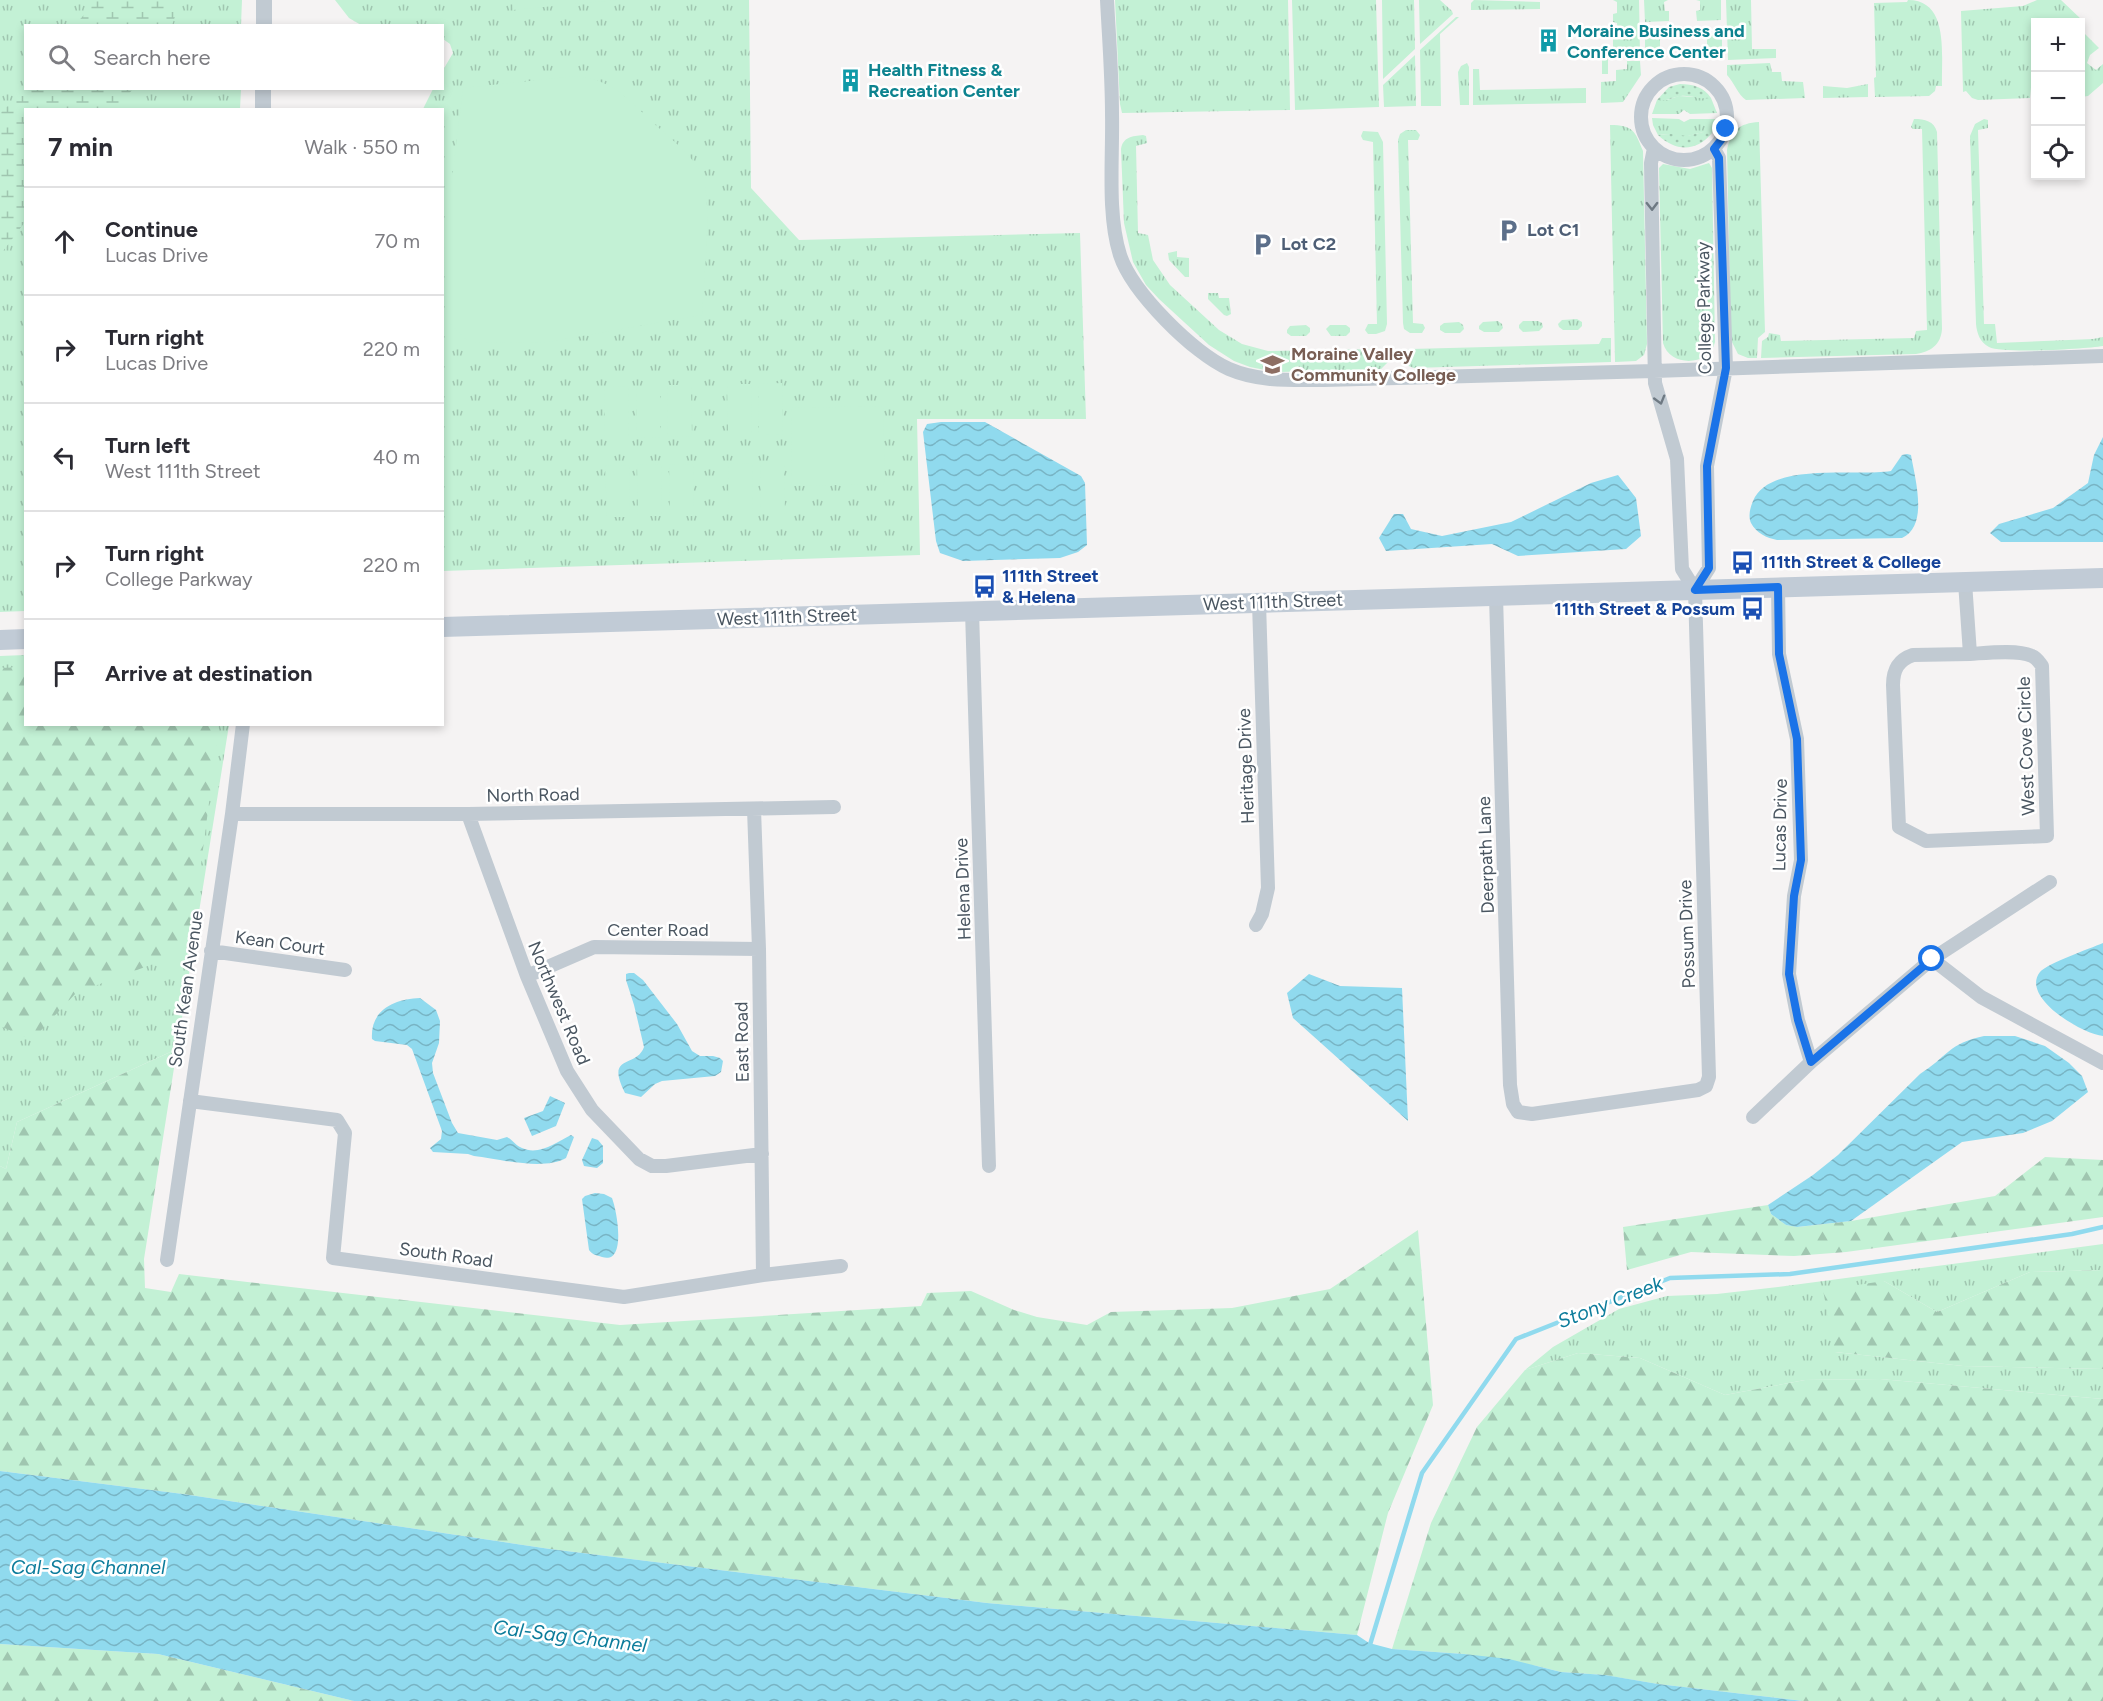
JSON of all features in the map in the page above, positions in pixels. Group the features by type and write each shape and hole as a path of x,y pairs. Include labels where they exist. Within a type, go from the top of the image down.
{"main road":[{"name":"West 111th Street","path":"444,627 2103,578"},
{"path":"0,640 24,639"}],"street":[{"path":"264,0 264,24"},
{"path":"1107,0 1113,115 1114,210 1121,256 1142,294 1203,353 1229,369 1279,380 1654,371 2103,356"},
{"path":"1684,73 1698,75 1712,83 1721,94 1728,117 1721,140 1714,149 1703,156 1677,159 1654,148 1642,129 1641,117 1646,95 1656,83 1669,76 1684,73"},
{"path":"263,90 263,108"},
{"path":"1654,148 1651,163 1655,383 1677,459 1682,569 1695,590"},
{"name":"College Parkway","path":"1695,590 1709,568 1707,466 1726,368 1719,158 1714,149"},
{"path":"1965,582 1970,654"},
{"name":"Lucas Drive","path":"1778,587 1779,654 1797,739 1801,860 1794,896 1789,974 1798,1020 1811,1062"},
{"name":"Possum Drive","path":"1518,1112 1544,1113 1685,1093 1706,1086 1709,1077 1695,590"},
{"name":"Deerpath Lane","path":"1497,596 1510,1078 1513,1104 1518,1112"},
{"name":"Heritage Drive","path":"1256,925 1262,914 1268,888 1259,603"},
{"name":"Helena Drive","path":"972,611 989,1166"},
{"name":"West Cove Circle","path":"2021,653 2038,659 2042,666 2047,836 1926,841 1899,827 1894,670 1900,662 1913,655 1970,654 2021,653"},
{"name":"South Kean Avenue","path":"167,1260 243,726"},
{"name":"North Road","path":"232,814 468,814 834,807"},
{"name":"East Road","path":"754,809 759,949 763,1275"},
{"name":"Northwest Road","path":"468,814 527,976 567,1071 592,1110 645,1163 652,1166 762,1155"},
{"path":"1753,1117 1811,1062 1932,959 2050,882"},
{"name":"Center Road","path":"527,976 594,947 759,949"},
{"name":"Kean Court","path":"211,951 345,970"},
{"path":"1932,959 1981,997 2103,1063"},
{"name":"South Road","path":"190,1101 337,1120 345,1133 333,1258 624,1297 763,1275 841,1266"}],"green space":[{"path":"0,0 242,0 241,24 24,24 24,90 241,90 240,108 24,108 24,611 0,612"},
{"path":"97,0 181,0 172,24 76,24"},
{"path":"335,0 749,0 751,188 799,240 1080,233 1086,419 917,419 920,555 444,571 444,108 424,108 432,90 444,90 444,68 453,53 450,44 444,40 444,24 359,24 349,18"},
{"path":"512,0 616,0 513,10"},
{"path":"1115,0 1288,0 1290,110 1122,113"},
{"path":"1292,0 1376,0 1379,107 1295,110"},
{"path":"1382,0 1414,0 1415,49 1383,79"},
{"path":"1419,0 1440,0 1453,14 1420,44"},
{"path":"1474,0 1540,2 1540,9 1471,10 1471,3"},
{"path":"1613,0 1639,0 1640,54 1608,54 1608,74 1602,74 1602,48 1613,47 1613,38 1618,38 1617,23 1613,22 1613,14 1617,13 1617,2"},
{"path":"1644,0 1668,0 1664,2 1665,11 1669,11 1669,21 1645,22"},
{"path":"1696,0 1721,0 1721,20 1697,21 1696,11 1700,10 1700,1"},
{"path":"1726,0 1751,0 1752,49 1776,49 1776,58 1728,60"},
{"path":"1908,0 1921,2 1931,9 1937,19 1942,46 1942,86 1936,86 1935,91 1929,96 1875,97 1874,3 1907,2"},
{"path":"2037,0 2061,0 2080,18 2031,18 2030,98 1978,100 1972,98 1966,91 1963,92 1961,11 2023,6"},
{"path":"1456,17 1459,17 1440,34 1441,106 1421,106 1420,50"},
{"path":"1707,33 1722,33 1722,53 1707,54"},
{"path":"2085,34 2099,48 2090,55 2087,63 2096,70 2103,64 2103,83 2085,96"},
{"path":"1645,35 1660,35 1660,55 1645,55"},
{"path":"1415,55 1416,106 1384,107 1383,85"},
{"path":"1627,61 1640,61 1641,75 1623,102 1601,103 1601,82 1616,81 1616,70 1627,69"},
{"path":"1467,63 1469,67 1469,105 1460,105 1458,72 1461,66"},
{"path":"1770,63 1772,72 1781,72 1782,81 1803,82 1805,98 1746,100 1727,75 1727,65"},
{"path":"1473,69 1479,69 1480,90 1586,88 1586,103 1473,105"},
{"path":"577,76 600,82 626,97 685,151 701,173 707,201 702,315 548,342 470,343 446,320 444,246 463,88"},
{"path":"1680,84 1698,87 1711,98 1681,96 1657,100 1669,87"},
{"path":"1868,84 1868,97 1823,98 1823,86 1847,88"},
{"path":"24,90 132,90 116,108 24,108 24,223 0,255 0,113"},
{"path":"1679,96 1711,98 1717,113 1690,114 1684,110 1679,114 1652,114 1657,100"},
{"path":"1652,118 1679,119 1684,122 1690,119 1717,119 1712,133 1703,132 1684,136 1658,135"},
{"path":"1914,119 1928,121 1934,125 1937,132 1942,329 1937,343 1926,352 1916,354 1761,358 1762,341 1768,337 1769,333 1780,335 1781,341 1914,338 1916,331 1927,330 1922,129 1911,127"},
{"path":"1984,119 1988,120 1988,128 1978,130 1984,324 1995,324 1997,343 2103,337 2103,346 2026,351 1997,349 1983,343 1976,324 1970,136 1975,124"},
{"path":"1759,122 1765,332 1758,338 1757,358 1748,358 1738,354 1731,340 1727,150 1737,129 1746,124"},
{"path":"1610,125 1624,126 1632,130 1643,151 1647,344 1644,355 1636,361 1615,362"},
{"path":"1406,130 1416,130 1420,135 1418,140 1408,140 1413,323 1423,324 1425,328 1422,333 1410,333 1404,329 1403,323 1398,140 1400,134"},
{"path":"1363,131 1378,132 1383,142 1387,324 1385,331 1376,334 1368,334 1365,330 1368,324 1377,324 1373,142 1363,140 1361,136"},
{"path":"1707,131 1712,133 1706,139 1686,148 1672,145 1658,135 1687,136"},
{"path":"1146,136 1147,143 1136,146 1138,233 1148,235 1153,260 1170,285 1219,330 1242,344 1268,351 1375,349 1385,352 1388,362 1381,369 1281,372 1250,367 1234,361 1209,345 1159,299 1146,285 1133,262 1124,223 1121,149 1126,140"},
{"path":"1709,163 1712,168 1715,342 1712,350 1706,356 1690,361 1681,360 1673,357 1663,343 1659,168 1663,164 1690,169"},
{"path":"1177,251 1177,257 1189,258 1189,277 1185,277 1169,260 1168,253"},
{"path":"1208,293 1218,293 1219,298 1229,298 1231,314 1224,315 1208,299"},
{"path":"1577,319 1582,322 1578,330 1563,330 1559,327 1558,324 1562,320"},
{"path":"1498,321 1503,328 1499,332 1484,332 1479,329 1483,322"},
{"path":"1523,321 1538,321 1543,327 1539,331 1523,332 1519,325"},
{"path":"1459,322 1464,329 1460,333 1445,333 1440,330 1440,326 1444,323"},
{"path":"1306,325 1310,328 1310,332 1306,336 1291,336 1287,333 1290,326"},
{"path":"1330,325 1346,325 1350,328 1350,332 1346,336 1331,336 1326,329"},
{"path":"1602,338 1611,338 1611,362 1414,368 1406,365 1404,360 1405,351 1410,349 1599,344"},
{"path":"782,383 783,434 759,435 758,384"},
{"path":"727,384 751,384 752,435 728,435"},
{"path":"667,385 691,385 692,436 668,437"},
{"path":"628,386 629,438 605,438 604,387"},
{"path":"636,386 660,386 660,437 637,438"},
{"path":"883,406 885,484 792,486 791,408"},
{"path":"752,463 753,515 729,515 728,464"},
{"path":"760,463 784,463 785,514 761,514"},
{"path":"661,464 662,516 638,516 637,465"},
{"path":"693,464 694,516 670,516 669,465"},
{"path":"629,465 630,517 607,517 605,466"},
{"path":"24,655 24,726 229,726 177,1049 17,1122 6,1169 0,1166 0,656"},
{"path":"24,667 24,726 219,726 190,950 76,993 32,1040 0,1026 0,668"},
{"path":"177,1049 144,1259 145,1288 171,1292 179,1274 620,1325 921,1306 927,1293 971,1291 1014,1310 1037,1317 1087,1325 1111,1312 1232,1308 1330,1289 1418,1230 1433,1405 1388,1513 1357,1635 987,1603 550,1549 183,1494 0,1471 0,1166 6,1169 17,1122"},
{"path":"2045,1157 2103,1160 2103,1217 1846,1252 1794,1256 1691,1252 1627,1270 1623,1227 1768,1205 1771,1214 1786,1225 1798,1227 1851,1221 1995,1196"},
{"path":"2103,1244 2103,1270 2030,1272 1937,1312 1884,1281 1835,1352 1963,1366 2103,1369 2103,1399 1880,1379 1805,1380 1725,1395 1640,1358 1578,1353 1525,1370 1553,1347 1619,1309 1667,1296 1717,1294 1778,1287"},
{"path":"2103,1270 2103,1369 1963,1366 1835,1352 1823,1290 1884,1281 1937,1312 2030,1272"},
{"path":"1578,1353 1640,1358 1725,1395 1805,1380 1880,1379 2103,1399 2103,1701 1803,1701 1658,1684 1604,1675 1561,1672 1464,1654 1392,1649 1431,1523 1477,1427 1525,1370"},
{"path":"0,1644 158,1654 354,1701 0,1701"}],"water":[{"path":"985,422 1081,476 1085,483 1087,545 1078,552 1060,558 963,561 940,553 936,541 923,432 927,424"},
{"path":"2103,437 2103,542 2001,542 1990,533 1999,524 2053,508 2088,483 2094,455"},
{"path":"1902,455 1911,455 1915,476 1918,513 1910,532 1902,538 1777,540 1762,534 1751,523 1750,512 1753,501 1762,488 1777,480 1815,473 1891,471"},
{"path":"1618,475 1636,498 1641,536 1626,549 1518,556 1492,544 1386,551 1379,538 1394,514 1403,514 1411,529 1442,536 1511,522 1591,483"},
{"path":"2103,943 2103,1036 2081,1029 2056,1013 2038,992 2036,982 2044,968"},
{"path":"634,973 643,980 677,1024 692,1051 700,1056 713,1056 723,1061 721,1072 715,1076 662,1081 655,1084 641,1097 625,1093 618,1072 620,1067 640,1054 644,1047 626,980 626,974"},
{"path":"1309,974 1340,986 1402,988 1408,1121 1293,1018 1287,993"},
{"path":"420,998 436,1010 440,1021 439,1043 432,1063 433,1073 458,1133 497,1140 507,1137 528,1150 548,1147 571,1135 574,1137 566,1158 557,1162 534,1164 468,1154 433,1152 430,1148 441,1139 442,1131 412,1049 407,1045 372,1039 375,1020 386,1008 401,1001"},
{"path":"1984,1036 2015,1036 2045,1046 2069,1063 2082,1076 2088,1092 2052,1121 2023,1133 1962,1142 1851,1221 1797,1227 1786,1225 1771,1214 1768,1205 1838,1155 1920,1074 1963,1042"},
{"path":"550,1096 565,1103 556,1126 532,1136 524,1118 543,1111"},
{"path":"592,1138 598,1140 603,1146 603,1163 597,1168 584,1166 582,1160"},
{"path":"595,1193 612,1198 614,1205 618,1235 615,1253 610,1257 596,1255 589,1250 582,1199"},
{"name":"Cal-Sag Channel","path":"0,1471 183,1494 550,1549 987,1603 1357,1635 1369,1643 1392,1649 1509,1659 1561,1672 1605,1675 1658,1684 1803,1701 354,1701 158,1654 0,1644"}],"waterway":[{"name":"Stony Creek","path":"1369,1648 1422,1473 1516,1339 1670,1278 1790,1274 2072,1234 2103,1227"}],"place":[{"name":"Moraine Business and Conference Center","path":"1549,41"},
{"name":"Health Fitness & Recreation Center","path":"850,80"},
{"name":"Lot C1","path":"1509,230"},
{"name":"Lot C2","path":"1263,244"},
{"name":"Moraine Valley Community College","path":"1273,364"},
{"name":"111th Street & College","path":"1743,562"},
{"name":"111th Street & Helena","path":"984,586"},
{"name":"111th Street & Possum","path":"1753,609"}],"route":[{"path":"1726,129 1714,149 1719,158 1726,368 1707,466 1709,568 1695,590 1778,587 1779,654 1797,739 1801,860 1794,896 1789,974 1798,1020 1811,1062 1932,959"}]}
